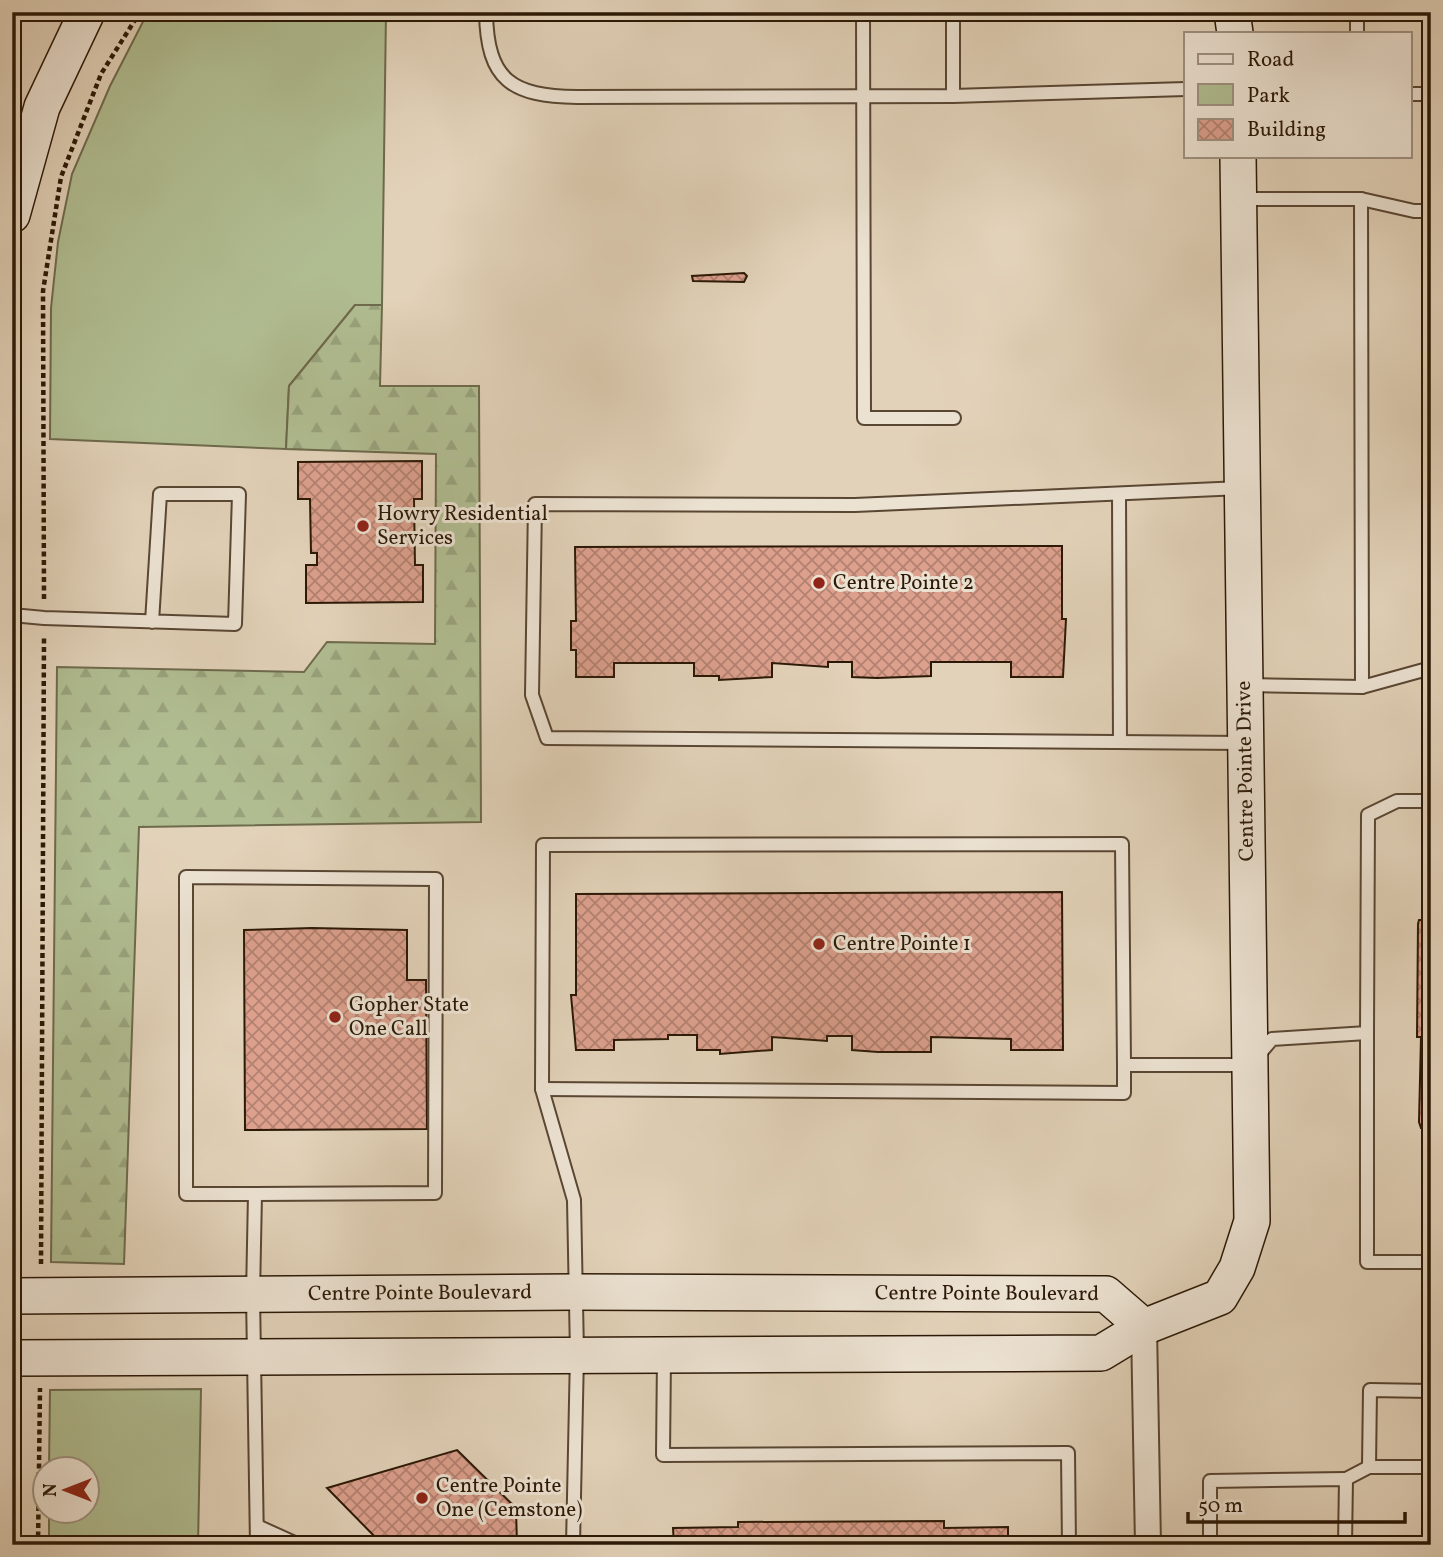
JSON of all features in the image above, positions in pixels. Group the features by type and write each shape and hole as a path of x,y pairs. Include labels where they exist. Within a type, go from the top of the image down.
{"street":[{"path":"12,215 42,107 87,12"},
{"path":"1232,12 1235,32"},
{"name":"Centre Pointe Drive","path":"1144,1327 1220,1297 1237,1268 1252,1221 1238,158"},
{"name":"Centre Pointe Boulevard","path":"12,1296 574,1292 1106,1294 1144,1327"},
{"path":"12,1358 1101,1353 1144,1327"},
{"path":"1144,1327 1147,1545"}],"lane":[{"path":"486,12 487,42 497,67 515,86 540,96 864,97 1184,89"},
{"path":"863,12 864,418 954,418"},
{"path":"953,12 953,96"},
{"path":"1357,12 1357,32"},
{"path":"1412,94 1431,94"},
{"path":"1238,200 1361,200 1431,211"},
{"path":"1361,200 1362,687"},
{"path":"1242,488 855,505 535,504 532,695 547,738 1245,743"},
{"path":"12,615 152,621 235,624 239,494 160,494 152,621"},
{"path":"1119,494 1120,742"},
{"path":"1244,685 1362,687 1431,668"},
{"path":"1431,801 1396,801 1368,815 1367,1033 1367,1262 1431,1262"},
{"path":"542,1089 1124,1093 1122,844 543,845 542,1089 574,1200 577,1354 573,1545"},
{"path":"186,877 436,878 435,1193 256,1194 186,1194 186,877"},
{"path":"1124,1065 1250,1065 1272,1040 1367,1033"},
{"path":"256,1194 253,1295 257,1545"},
{"path":"664,1353 663,1455 1068,1453 1069,1545"},
{"path":"1369,1467 1370,1390 1431,1391"},
{"path":"1210,1545 1210,1481 1346,1479 1369,1467 1431,1467"},
{"path":"1345,1545 1346,1479"},
{"path":"257,1526 299,1545"}],"path":[{"path":"38,1545 40,1393"}],"green space":[{"path":"148,12 386,12 382,305 355,305 289,386 286,449 50,439 51,308 58,242 72,174 110,86"},
{"path":"355,305 382,305 380,386 479,386 481,822 139,827 124,1264 51,1262 57,667 304,672 327,642 435,644 436,454 286,449 289,386"},
{"path":"201,1389 198,1545 49,1545 49,1526 102,1526 102,1456 49,1456 50,1390"}],"building":[{"path":"847,12 847,13 554,14"},
{"path":"744,273 747,276 744,282 693,281 692,276"},
{"path":"1431,325 1431,487 1429,358"},
{"name":"Howry Residential Services","path":"422,461 422,499 414,499 415,565 423,565 423,602 306,603 306,565 317,565 317,553 311,553 310,499 298,499 298,462"},
{"name":"Centre Pointe 2","path":"1062,546 1062,619 1066,619 1063,677 1011,677 1011,662 931,662 931,676 852,677 852,662 828,662 828,667 772,663 772,677 719,680 719,676 694,676 694,663 614,663 614,677 576,677 576,650 571,650 571,621 576,621 575,547"},
{"path":"1426,856 1431,856 1431,1192 1427,1192 1427,1128 1421,1128 1419,1122 1421,1037 1417,1037 1418,924 1419,920 1426,920"},
{"name":"Centre Pointe 1","path":"1062,892 1063,1050 1011,1050 1011,1039 931,1037 931,1052 878,1052 852,1050 852,1036 827,1036 827,1041 772,1037 772,1050 720,1054 720,1050 697,1050 697,1035 668,1035 668,1039 614,1040 614,1050 576,1050 571,995 576,995 576,894"},
{"name":"Gopher State One Call","path":"244,930 407,930 407,980 426,980 427,1129 245,1130"},
{"name":"Centre Pointe One (Cemstone)","path":"457,1450 516,1508 517,1545 383,1545 327,1488"},
{"path":"944,1521 944,1528 1008,1527 1008,1545 674,1545 673,1528 738,1527 738,1522"}],"place":[{"name":"Howry Residential Services","path":"363,526"},
{"name":"Centre Pointe 2","path":"819,583"},
{"name":"Centre Pointe 1","path":"819,944"},
{"name":"Gopher State One Call","path":"335,1017"},
{"name":"Centre Pointe One (Cemstone)","path":"422,1498"}]}
